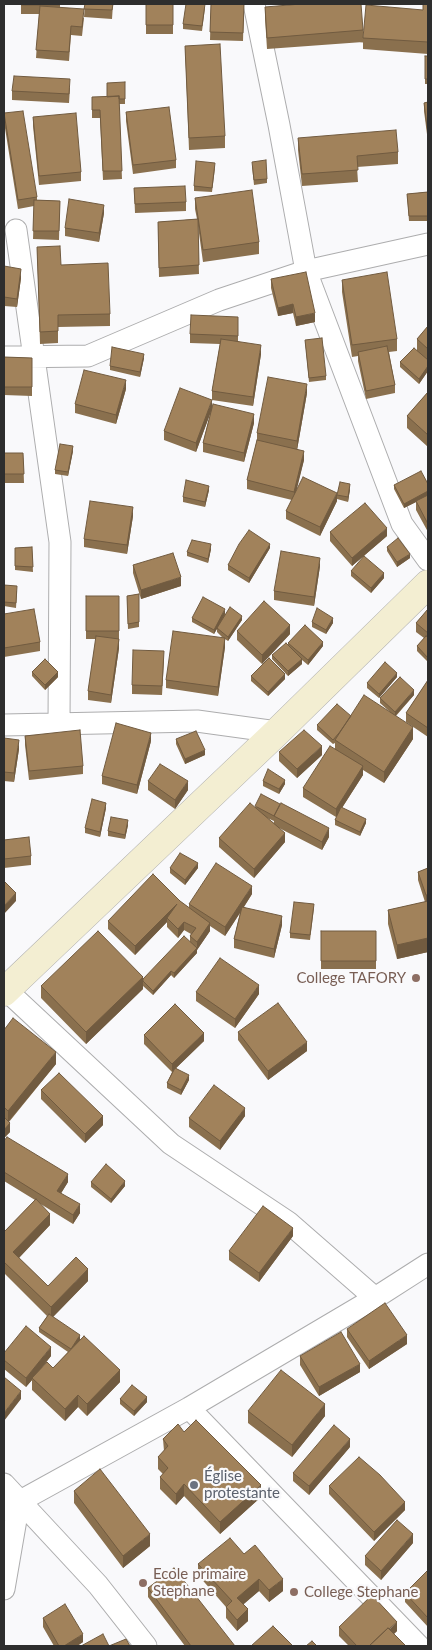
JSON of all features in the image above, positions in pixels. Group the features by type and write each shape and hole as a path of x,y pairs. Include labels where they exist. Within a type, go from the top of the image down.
{"main road":[{"path":"5,991 277,732 428,584"}],"street":[{"path":"254,4 306,271 402,524 428,560"},
{"path":"16,230 60,542 59,724"},
{"path":"4,357 88,356 219,300 306,271 428,244"},
{"path":"4,725 197,720 277,732"},
{"path":"5,991 171,1144 288,1222 375,1298"},
{"path":"12,1506 189,1408 375,1298 428,1264"},
{"path":"189,1408 419,1646"},
{"path":"4,1484 12,1506 4,1589"},
{"path":"12,1506 98,1585 146,1646"}],"building":[{"path":"60,4 60,5 21,5"},
{"path":"85,4 113,4 112,10 84,9"},
{"path":"146,4 173,4 173,25 146,25"},
{"path":"186,4 205,4 202,26 183,24"},
{"path":"211,4 244,4 243,33 210,32"},
{"path":"301,4 361,4 363,30 267,38 265,7"},
{"path":"423,4 428,4 428,42 363,38 366,5 423,10"},
{"path":"40,6 84,9 82,27 71,26 69,52 36,50"},
{"path":"220,44 225,136 189,138 185,46"},
{"path":"425,56 428,56 428,79 425,79"},
{"path":"14,76 70,79 69,94 12,91"},
{"path":"125,82 125,99 119,99 119,96 107,97 107,83"},
{"path":"119,96 122,171 103,171 100,110 92,110 92,97"},
{"path":"428,102 428,134 424,103"},
{"path":"169,107 176,160 133,165 126,112"},
{"path":"23,111 37,197 18,200 4,113"},
{"path":"76,113 81,172 39,176 33,117"},
{"path":"396,130 398,152 357,156 358,170 302,174 298,138"},
{"path":"266,160 267,179 254,180 252,162"},
{"path":"196,161 215,163 212,188 194,186"},
{"path":"185,186 186,202 135,204 134,188"},
{"path":"252,190 259,242 203,250 195,198"},
{"path":"428,192 428,216 409,216 407,194"},
{"path":"69,199 104,205 99,233 65,228"},
{"path":"34,200 60,201 59,231 33,231"},
{"path":"198,219 199,265 159,268 158,222"},
{"path":"60,246 61,265 108,263 110,314 58,315 58,331 40,332 37,247"},
{"path":"4,266 21,269 17,299 4,297"},
{"path":"306,272 315,313 296,317 293,304 278,308 271,279"},
{"path":"387,272 397,339 352,345 342,280"},
{"path":"191,315 238,317 238,336 190,334"},
{"path":"428,326 428,349 417,339"},
{"path":"322,338 326,376 309,378 305,340"},
{"path":"221,339 261,345 253,397 212,391"},
{"path":"387,346 395,385 366,391 358,352"},
{"path":"112,347 144,354 140,372 110,366"},
{"path":"414,348 428,360 428,366 419,379 400,362"},
{"path":"4,357 32,358 32,387 4,387"},
{"path":"84,370 126,380 116,415 75,404"},
{"path":"268,377 307,384 297,441 257,433"},
{"path":"180,388 212,400 196,443 164,431"},
{"path":"428,392 428,435 407,416"},
{"path":"213,404 254,414 244,453 203,443"},
{"path":"257,440 304,451 294,492 247,480"},
{"path":"60,444 73,446 68,472 55,470"},
{"path":"4,453 23,453 24,474 4,474"},
{"path":"421,471 428,484 428,491 404,504 394,485"},
{"path":"303,477 337,493 320,527 286,511"},
{"path":"186,480 209,486 205,502 183,497"},
{"path":"340,482 350,484 348,497 337,495"},
{"path":"428,495 428,524 416,501"},
{"path":"90,501 133,507 127,545 84,539"},
{"path":"365,503 387,528 352,558 330,532"},
{"path":"249,530 270,544 249,578 228,565"},
{"path":"398,538 410,554 397,562 387,547"},
{"path":"192,540 211,544 208,559 187,552"},
{"path":"32,547 33,567 15,566 15,548"},
{"path":"281,551 320,558 314,597 274,591"},
{"path":"173,553 181,577 141,590 133,565"},
{"path":"364,556 384,573 371,588 351,571"},
{"path":"4,585 17,586 16,603 4,602"},
{"path":"139,594 139,622 128,624 127,596"},
{"path":"86,596 119,596 119,631 86,631"},
{"path":"203,597 225,609 214,630 192,618"},
{"path":"264,601 290,625 262,655 237,631"},
{"path":"230,607 242,616 228,637 217,628"},
{"path":"317,608 333,618 326,630 312,622"},
{"path":"34,609 40,642 4,648 4,614"},
{"path":"428,609 428,633 416,623"},
{"path":"305,625 323,642 308,660 288,643"},
{"path":"173,631 225,638 218,687 166,680"},
{"path":"96,636 119,639 111,695 88,691"},
{"path":"426,636 428,637 428,658 417,646"},
{"path":"286,643 302,659 288,671 272,655"},
{"path":"133,650 164,651 162,686 132,685"},
{"path":"269,658 285,674 268,692 251,676"},
{"path":"45,659 58,672 45,685 32,672"},
{"path":"385,662 397,673 379,694 367,683"},
{"path":"400,677 414,690 395,712 380,698"},
{"path":"428,680 428,728 406,713"},
{"path":"364,695 413,727 384,772 335,740"},
{"path":"337,704 351,716 333,740 317,725"},
{"path":"116,723 151,733 137,785 102,776"},
{"path":"80,730 83,766 29,771 25,736"},
{"path":"304,730 322,746 297,769 279,752"},
{"path":"196,731 205,750 185,759 176,739"},
{"path":"4,738 19,740 14,773 4,772"},
{"path":"330,746 363,766 336,809 303,788"},
{"path":"160,764 188,781 175,800 148,781"},
{"path":"268,769 285,780 279,789 263,781"},
{"path":"261,794 280,804 274,816 255,806"},
{"path":"92,799 106,803 100,832 85,828"},
{"path":"250,803 285,833 254,869 219,838"},
{"path":"281,803 329,828 322,842 274,816"},
{"path":"341,807 366,819 360,832 335,820"},
{"path":"111,817 128,820 125,835 108,831"},
{"path":"29,837 31,856 4,859 4,840"},
{"path":"180,853 198,863 185,880 170,868"},
{"path":"216,863 252,886 225,927 189,904"},
{"path":"428,868 428,895 426,895 418,872"},
{"path":"153,874 180,901 210,923 197,942 190,936 196,928 184,922 178,929 167,918 177,904 135,946 108,921"},
{"path":"4,881 16,893 4,906"},
{"path":"428,901 428,938 397,945 388,910"},
{"path":"294,902 314,904 310,935 290,933"},
{"path":"242,907 282,916 274,949 234,939"},
{"path":"98,931 143,977 86,1032 41,986"},
{"path":"321,931 376,931 376,961 321,961"},
{"path":"184,936 197,948 174,973 171,971 153,991 143,979"},
{"path":"220,958 259,985 235,1019 196,992"},
{"path":"278,1003 307,1042 268,1071 238,1032"},
{"path":"175,1004 204,1033 172,1064 144,1035"},
{"path":"13,1018 56,1052 8,1111 4,1107 4,1030"},
{"path":"175,1068 189,1075 181,1090 167,1083"},
{"path":"59,1073 103,1116 85,1134 41,1090"},
{"path":"214,1085 245,1108 220,1141 189,1118"},
{"path":"4,1117 10,1123 4,1130"},
{"path":"7,1137 68,1174 57,1191 80,1204 73,1215 4,1172 4,1141"},
{"path":"106,1164 125,1181 111,1199 91,1182"},
{"path":"36,1199 50,1214 13,1252 48,1286 76,1257 88,1269 51,1307 4,1262 4,1232"},
{"path":"263,1206 293,1228 259,1273 229,1251"},
{"path":"385,1303 407,1335 369,1361 347,1329"},
{"path":"49,1314 80,1335 71,1349 39,1328"},
{"path":"26,1326 51,1347 26,1378 4,1360 4,1353"},
{"path":"341,1332 360,1364 319,1387 300,1356"},
{"path":"84,1336 120,1370 87,1404 78,1395 65,1409 32,1378 47,1362 53,1368"},
{"path":"281,1370 325,1404 292,1445 248,1411"},
{"path":"4,1377 21,1391 4,1413"},
{"path":"132,1385 147,1397 134,1411 120,1399"},
{"path":"196,1420 261,1485 220,1522 184,1484 176,1494 160,1477 168,1468 158,1457 168,1446 163,1439 178,1424 184,1432"},
{"path":"334,1425 350,1439 309,1486 293,1473"},
{"path":"359,1457 380,1475 405,1502 374,1532 329,1486"},
{"path":"100,1469 150,1534 123,1556 74,1491"},
{"path":"397,1520 413,1534 381,1571 365,1556"},
{"path":"230,1538 244,1554 255,1545 283,1579 269,1590 259,1579 237,1598 248,1609 237,1620 226,1607 232,1601 198,1564"},
{"path":"174,1568 235,1646 191,1646 148,1588"},
{"path":"428,1570 428,1618 405,1593"},
{"path":"372,1595 397,1622 369,1646 357,1646 339,1627"},
{"path":"65,1604 83,1634 64,1646 59,1646 43,1618"},
{"path":"273,1626 293,1646 251,1646"},
{"path":"388,1628 406,1646 369,1646"},
{"path":"103,1634 109,1646 81,1646"},
{"path":"126,1639 130,1646 109,1646"},
{"path":"312,1641 317,1646 306,1646"}],"place":[{"name":"College TAFORY","path":"416,978"},
{"name":"Église protestante","path":"194,1485"},
{"name":"Ecole primaire Stephane","path":"143,1583"},
{"name":"College Stephane","path":"294,1592"}]}
